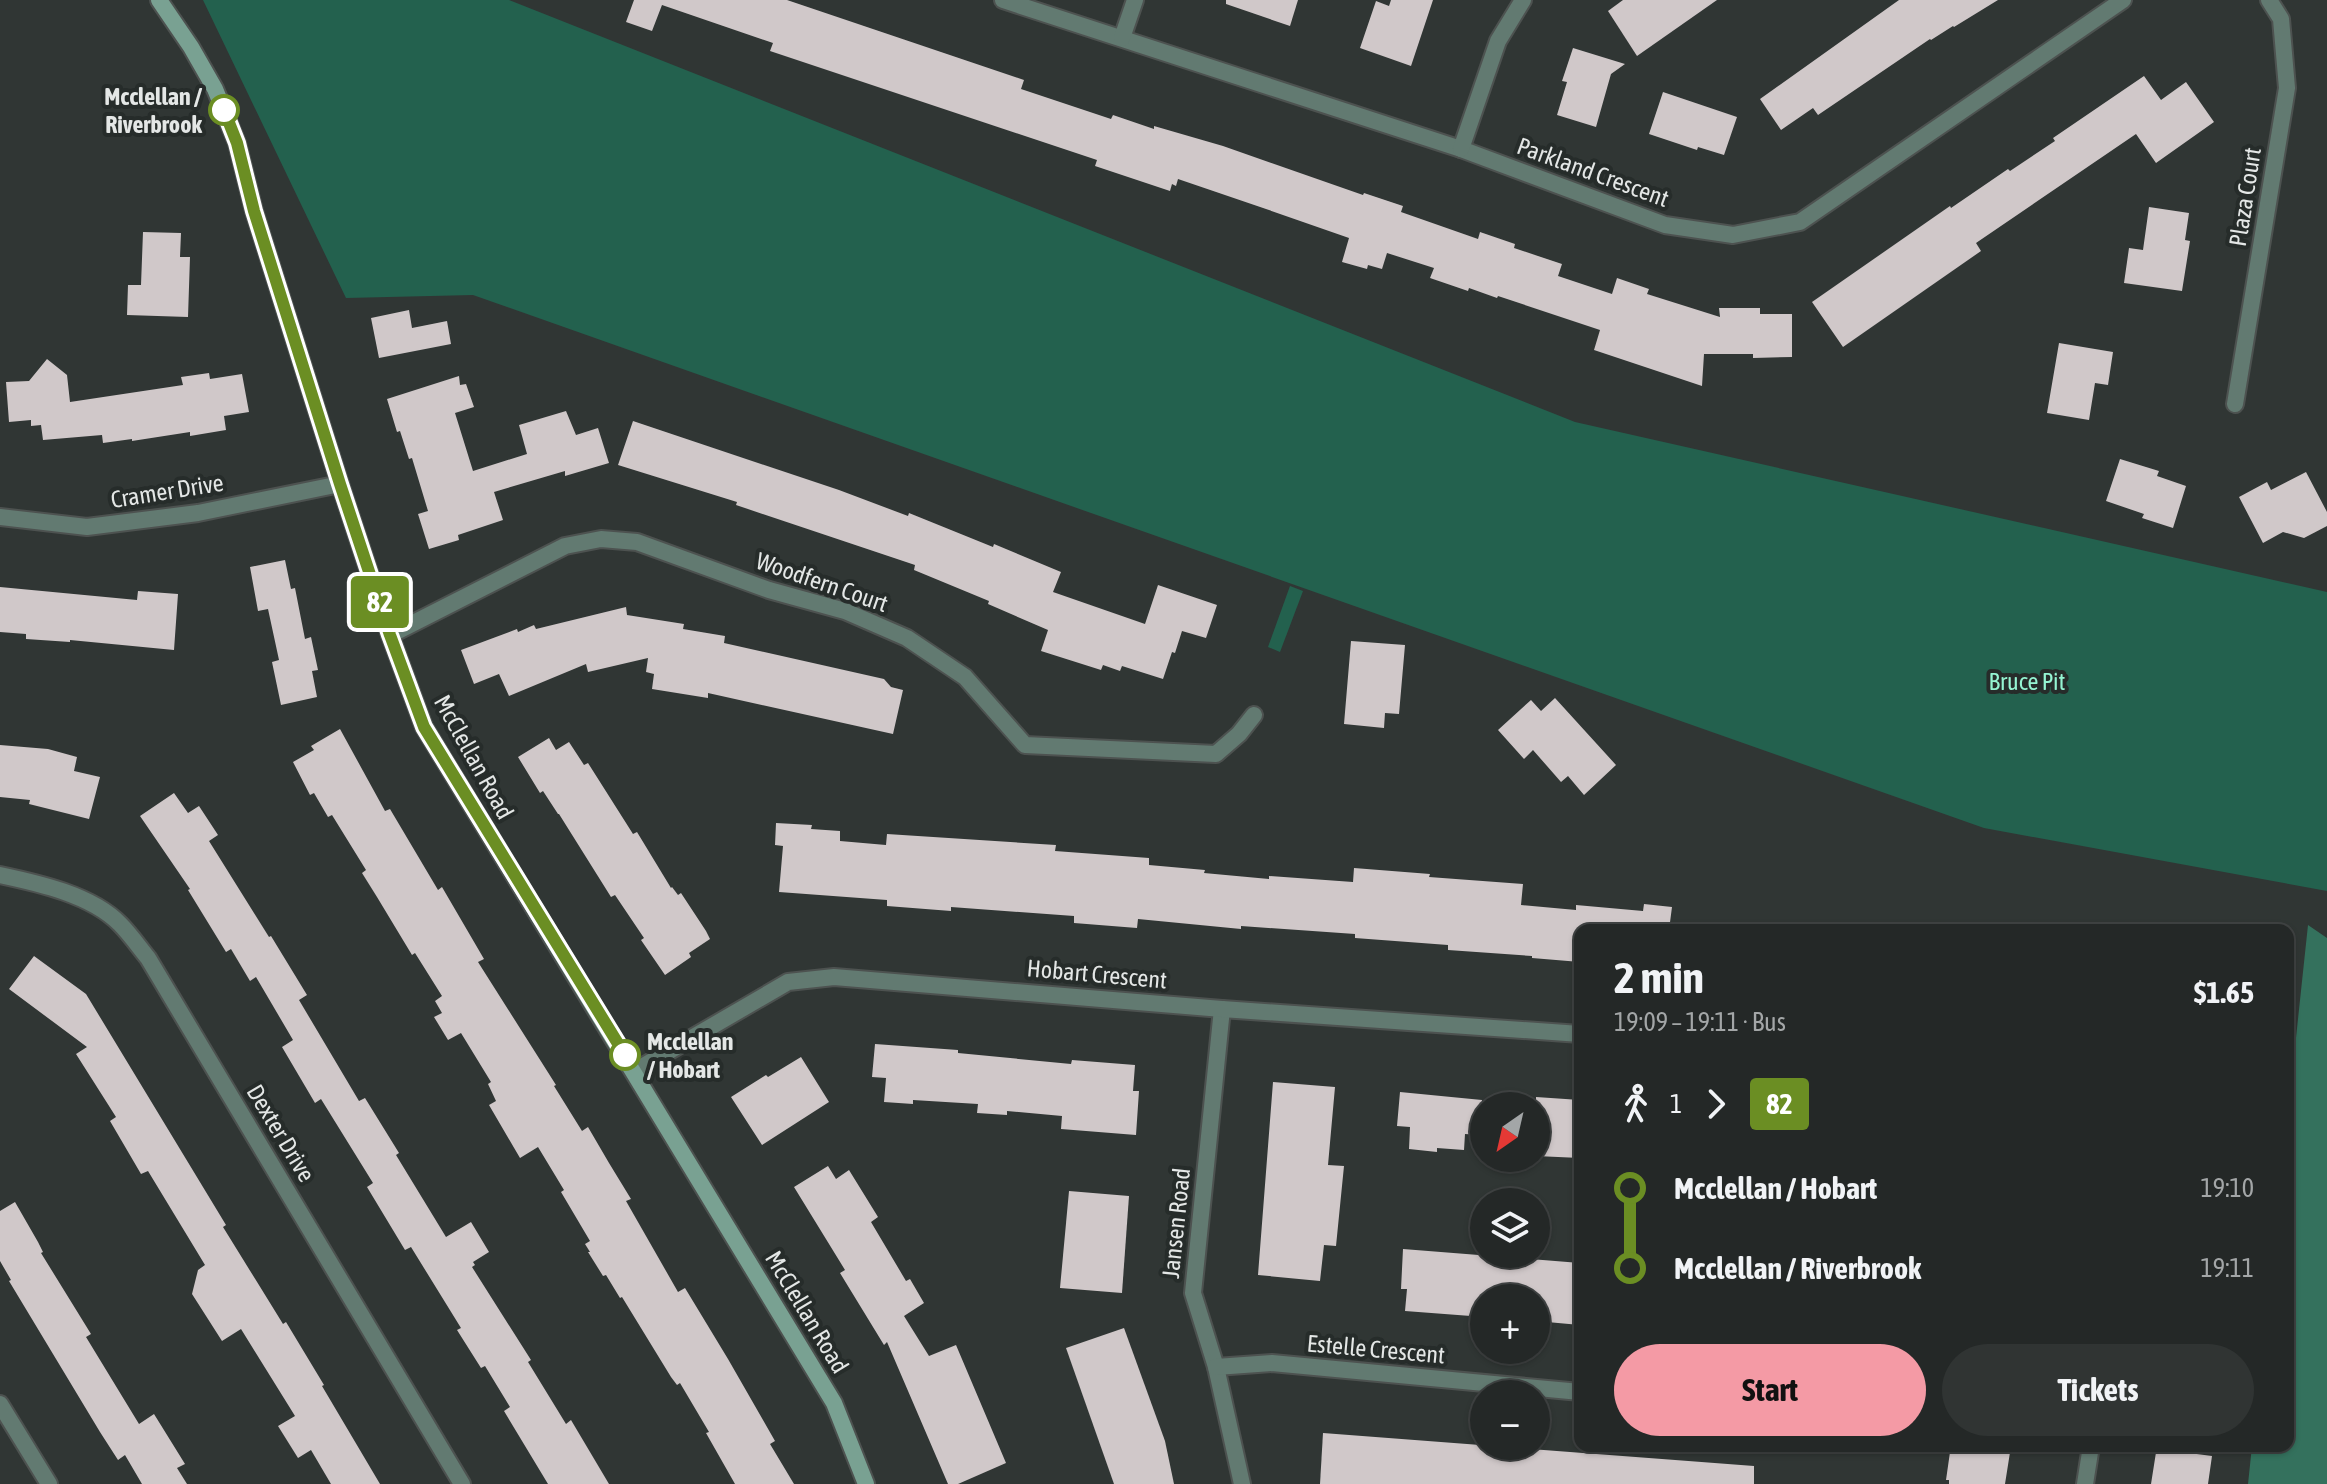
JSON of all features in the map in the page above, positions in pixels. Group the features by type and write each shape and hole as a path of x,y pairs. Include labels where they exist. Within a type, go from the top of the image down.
{"street":[{"name":"McClellan Road","path":"159,0 215,89 237,143 254,211 340,484 424,727 834,1403 866,1484"},
{"name":"Parkland Crescent","path":"1003,0 1461,149 1665,225 1733,235 1800,222 2123,0"},
{"path":"1122,38 1135,0"},
{"path":"1461,149 1498,41 1523,0"},
{"name":"Plaza Court","path":"2235,404 2287,88 2281,19 2269,0"},
{"name":"Cramer Drive","path":"0,517 87,527 198,513 340,484"},
{"name":"Woodfern Court","path":"390,635 565,546 601,539 637,542 769,590 845,611 907,638 965,677 1025,745 1216,754 1239,734 1254,715"},
{"name":"Dexter Drive","path":"0,875 39,884 94,905 119,923 148,958 462,1484"},
{"name":"Hobart Crescent","path":"635,1071 788,982 834,977 1574,1034"},
{"name":"Jansen Road","path":"1222,1009 1193,1293 1216,1367 1242,1484"},
{"name":"Estelle Crescent","path":"1216,1367 1272,1363 1574,1391"},
{"path":"0,1404 49,1484"},
{"path":"2085,1484 2090,1452"}],"green space":[{"name":"Bruce Pit","path":"203,0 509,0 1575,422 2327,592 2327,891 1984,828 473,295 346,298"},
{"path":"1290,586 1303,591 1280,652 1268,647"},
{"path":"2308,925 2327,938 2327,1484 2248,1484 2251,1452 2294,1452 2294,1057"}],"building":[{"path":"634,0 787,0 1024,80 1021,89 1111,119 1113,115 1223,146 1403,206 1401,212 1478,239 1480,232 1515,244 1514,248 1562,264 1558,276 1612,294 1617,278 1649,289 1647,294 1720,317 1719,308 1760,308 1760,314 1792,314 1792,357 1704,354 1702,386 1594,350 1600,330 1498,296 1469,288 1468,291 1430,278 1434,268 1387,253 1382,269 1368,265 1367,269 1342,262 1349,238 1178,179 1170,191 1095,166 1097,160 770,51 773,43 662,5 652,31 626,22"},
{"path":"1226,0 1298,0 1290,26 1226,4"},
{"path":"1391,0 1433,0 1411,66 1360,48 1376,1 1389,6"},
{"path":"1623,0 1717,0 1637,56 1608,11"},
{"path":"1899,0 1998,0 1930,39 1818,115 1813,108 1781,130 1760,99"},
{"path":"1573,48 1625,64 1611,74 1596,127 1557,115 1567,82 1562,81"},
{"path":"2144,76 2161,100 2186,82 2214,122 2156,163 2136,134 1976,243 1981,251 1843,347 1812,302 1950,206 2055,141 2053,138"},
{"path":"1663,92 1737,117 1724,155 1698,147 1697,150 1649,134"},
{"path":"2149,207 2189,213 2185,240 2190,241 2182,291 2124,283 2129,248 2143,250"},
{"path":"143,232 181,233 180,257 190,257 188,317 127,315 128,285 141,285"},
{"path":"409,310 412,328 447,321 451,344 379,358 371,318"},
{"path":"2059,343 2113,352 2108,385 2095,383 2089,420 2047,413"},
{"path":"47,359 67,375 70,402 183,385 181,377 209,373 210,379 242,374 249,412 224,416 226,430 190,436 190,432 103,443 102,435 43,440 41,425 31,426 31,420 9,422 6,382 29,381"},
{"path":"459,376 460,385 466,384 474,407 455,413 473,471 527,454 519,425 566,411 576,435 598,428 609,463 565,476 565,471 494,492 503,520 458,535 459,540 429,549 418,514 428,511 412,458 409,459 400,431 397,432 387,399"},
{"path":"633,421 908,516 909,513 993,547 994,544 1061,572 1053,592 1145,624 1158,585 1217,605 1206,638 1182,631 1163,679 1122,666 1120,671 1103,665 1101,670 1041,651 1048,630 914,570 915,565 736,505 737,502 618,465"},
{"path":"2120,459 2159,471 2157,476 2186,486 2173,528 2106,501"},
{"path":"2306,472 2327,512 2327,526 2304,538 2283,532 2263,543 2239,497 2267,482 2271,490"},
{"path":"285,560 291,589 295,588 305,639 311,637 318,670 312,671 317,697 281,705 272,662 279,660 268,609 258,611 250,567"},
{"path":"0,587 137,600 138,591 178,594 174,650 26,639 26,634 0,632"},
{"path":"626,607 627,615 684,624 683,629 725,636 724,643 884,679 891,687 903,690 893,734 708,693 708,698 652,689 654,674 646,672 648,658 588,672 586,664 509,696 499,674 474,684 461,650 517,629 518,632 534,625 536,629"},
{"path":"1351,641 1405,645 1399,714 1385,713 1384,728 1344,724"},
{"path":"1555,698 1616,765 1584,795 1568,776 1561,782 1533,750 1524,759 1498,730 1531,700 1541,711"},
{"path":"340,729 385,811 390,809 438,890 442,887 484,959 478,962 582,1131 588,1127 631,1199 626,1201 678,1292 685,1288 728,1359 775,1441 770,1444 794,1484 735,1484 680,1383 677,1385 671,1377 622,1297 606,1275 603,1276 588,1252 585,1244 590,1241 538,1147 520,1158 489,1105 496,1101 488,1084 491,1082 461,1033 448,1040 434,1017 442,1013 435,1001 442,996 415,953 412,955 362,873 366,870 332,815 328,817 314,793 310,795 293,762 314,750 311,746"},
{"path":"549,738 556,750 569,742 584,765 588,763 633,834 637,832 671,888 678,895 681,893 710,939 665,975 641,940 644,938 615,895 611,897 559,814 543,791 540,793 518,757"},
{"path":"0,745 48,749 77,757 74,771 100,777 89,819 29,804 30,800 0,797"},
{"path":"174,793 188,813 199,806 218,835 209,841 307,995 299,1000 359,1101 365,1098 446,1237 471,1222 489,1252 473,1262 475,1265 472,1267 531,1360 528,1362 566,1424 571,1420 609,1484 548,1484 504,1411 510,1407 485,1366 481,1368 457,1330 461,1328 411,1247 405,1250 367,1187 373,1183 321,1099 315,1103 282,1047 293,1040 256,977 250,981 231,949 226,952 190,889 140,816"},
{"path":"776,823 812,825 811,829 840,831 840,841 886,845 887,834 1056,845 1055,851 1149,858 1149,865 1269,879 1269,876 1353,882 1354,868 1430,874 1429,877 1523,884 1521,905 1576,910 1576,905 1643,911 1644,904 1672,907 1670,924 1574,924 1574,962 1448,950 1448,945 1355,938 1355,934 1241,926 1241,929 1138,919 1137,928 1074,923 1074,916 951,907 951,911 887,906 887,900 779,892 783,846 775,845"},
{"path":"34,956 86,994 226,1225 223,1227 324,1385 380,1484 331,1484 311,1450 298,1458 278,1426 295,1416 241,1329 222,1341 192,1294 198,1270 205,1265 148,1171 141,1174 110,1121 116,1117 76,1054 87,1047 9,989"},
{"path":"875,1044 958,1050 958,1053 1071,1064 1072,1060 1135,1065 1133,1091 1139,1091 1136,1135 1061,1129 1062,1116 1007,1111 1007,1115 977,1113 978,1104 913,1100 913,1104 884,1102 886,1078 872,1077"},
{"path":"801,1057 829,1102 762,1145 731,1097"},
{"path":"1273,1082 1335,1087 1328,1165 1344,1166 1336,1246 1324,1245 1320,1281 1258,1275"},
{"path":"1400,1092 1470,1099 1470,1134 1465,1134 1464,1150 1437,1148 1437,1152 1409,1149 1410,1127 1397,1126"},
{"path":"1550,1098 1574,1100 1574,1158 1550,1157"},
{"path":"828,1166 836,1179 849,1170 878,1217 871,1222 906,1281 910,1279 924,1303 904,1316 929,1356 956,1345 1006,1463 958,1484 948,1484 887,1342 884,1345 840,1273 845,1270 794,1187"},
{"path":"1069,1191 1129,1196 1122,1293 1060,1288"},
{"path":"15,1202 41,1253 91,1334 86,1337 139,1424 154,1414 185,1464 177,1468 187,1484 142,1484 125,1455 118,1460 100,1432 0,1261 0,1211"},
{"path":"1403,1249 1470,1254 1470,1268 1550,1268 1550,1261 1574,1263 1574,1324 1550,1322 1550,1284 1470,1284 1470,1316 1405,1311 1407,1289 1401,1289"},
{"path":"1124,1328 1165,1441 1174,1484 1114,1484 1066,1348"},
{"path":"1323,1433 1470,1444 1470,1460 1550,1460 1550,1450 1754,1466 1754,1484 1320,1484"},
{"path":"1950,1452 2010,1452 2005,1484 1949,1484 1946,1480"},
{"path":"2156,1452 2212,1456 2208,1484 2151,1484"}],"bus line":[{"name":"82","path":"224,110 237,143 254,211 340,484 424,727 625,1055"}],"place":[{"name":"Mcclellan / Riverbrook","path":"224,110"},
{"name":"Mcclellan / Hobart","path":"625,1055"}]}
